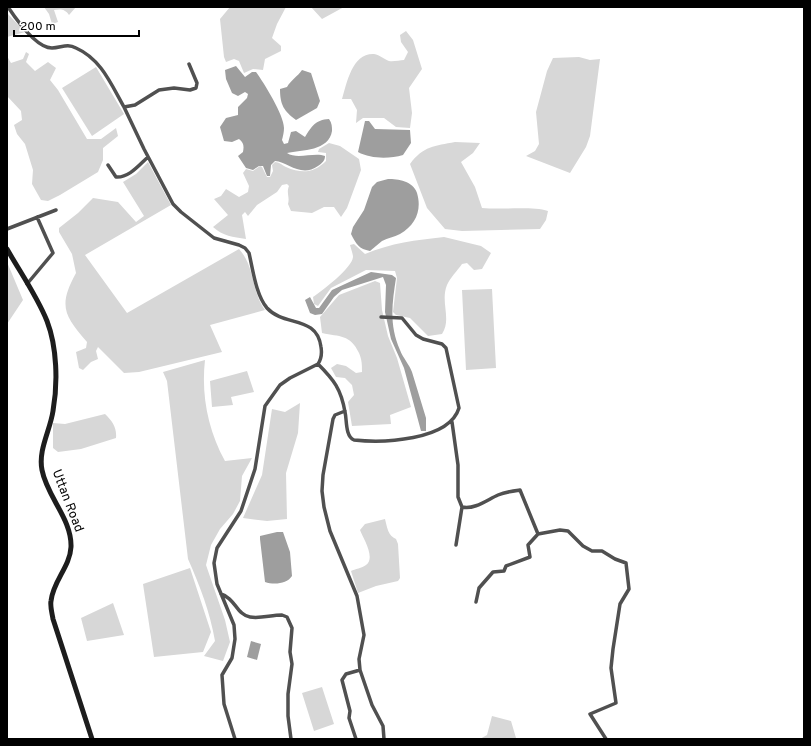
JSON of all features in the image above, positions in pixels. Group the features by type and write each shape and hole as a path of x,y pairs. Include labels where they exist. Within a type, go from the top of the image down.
{"main road":[{"name":"Uttan Road","path":"7,249 47,322 54,354 54,405 43,449 42,471 63,517 71,544 69,557 54,590 51,602 53,619 92,739"}],"street":[{"path":"8,7 36,41 43,46 51,48 71,46 94,60 106,74 173,204 214,238 245,248 249,253 261,297 266,307 280,318 302,323 313,328 320,339 322,353 318,364 290,378 280,385 265,406 255,469 241,511 217,548 214,563 216,584 234,625 232,658 222,675 224,704 235,739"},
{"path":"124,107 135,105 159,90 174,88 190,90 196,88 197,83 189,64"},
{"path":"108,165 116,178 121,178 126,176 148,157"},
{"path":"7,229 56,210"},
{"path":"27,284 53,254 37,217"},
{"path":"381,317 402,318 416,335 423,340 442,344 446,348 459,408 452,422 458,465 458,497 462,507 456,545"},
{"path":"318,364 338,387 345,411 348,436 354,440 388,441 422,435 452,422"},
{"path":"345,411 335,415 333,419 322,491 330,531 357,596 364,635 360,659 360,670 372,705 383,726 384,739"},
{"path":"462,507 467,508 476,506 500,495 520,490 538,534"},
{"path":"476,602 479,588 493,572 504,572 506,566 529,559 528,545 538,534 560,530 568,531 583,546 592,552 605,552 626,564 628,567 630,590 620,604 611,668 616,703 590,714 606,739"},
{"path":"221,594 228,597 235,603 240,612 249,617 282,615 287,617 290,623 292,664 288,694 290,739"},
{"path":"356,739 349,718 350,711 342,680 346,674 360,670"}],"shaded area":[{"path":"44,7 76,7 69,15 63,10 54,10 58,22 52,24 49,14"},
{"path":"230,7 286,7 277,24 272,38 281,46 281,51 265,59 263,70 253,69 244,73 239,61 234,59 226,62 224,57 220,19"},
{"path":"311,7 344,7 322,19"},
{"path":"7,13 25,32 7,37"},
{"path":"406,31 413,40 422,69 409,88 412,113 410,128 396,127 384,118 363,118 356,123 357,110 351,99 342,99 352,70 360,58 367,55 374,54 391,61 404,60 408,52 401,42 400,35"},
{"path":"26,52 29,54 26,62 35,71 48,62 56,68 50,80 58,90 87,139 101,139 116,128 118,136 103,148 103,160 98,172 48,201 41,200 32,184 33,170 25,144 17,134 14,125 22,120 21,111 7,96 7,56 11,63 23,59"},
{"path":"579,57 590,60 600,59 590,136 586,147 570,173 526,156 535,151 539,144 536,112 547,71 553,58"},
{"path":"236,66 245,77 252,72 256,72 264,84 281,115 284,130 282,140 284,144 288,143 291,132 296,131 305,137 314,124 329,119 332,131 330,138 326,142 320,146 307,150 287,153 296,156 325,156 322,163 312,169 300,170 275,161 271,165 270,176 267,176 263,166 259,166 253,170 246,168 238,156 243,152 243,143 239,139 232,142 224,141 220,127 226,118 238,115 238,107 247,98 248,94 245,92 238,96 232,93 226,79 225,70"},
{"path":"96,67 124,114 92,136 62,88"},
{"path":"302,70 311,73 320,101 317,108 296,120 288,114 284,107 280,89 287,87"},
{"path":"365,121 369,121 375,129 410,130 411,143 403,155 380,158 358,152"},
{"path":"455,142 480,143 473,153 461,162 475,187 482,208 534,209 548,211 546,220 540,229 462,231 445,229 427,208 410,164 425,150 435,146"},
{"path":"329,143 340,146 359,159 361,170 347,208 341,217 334,207 324,207 312,213 291,211 288,204 289,186 287,184 282,185 277,192 257,205 248,216 245,212 242,215 246,239 232,237 213,227 228,215 214,199 221,196 226,189 239,197 248,192 249,186 243,173 246,169 253,171 260,166 267,177 270,177 273,171 272,165 275,162 297,171 312,170 326,161 326,153 318,152 319,149"},
{"path":"148,162 171,205 85,255 127,313 239,249 248,263 257,295 265,310 210,325 222,352 139,372 124,373 98,347 96,351 98,359 91,362 83,370 79,368 76,352 86,348 87,342 73,324 66,310 67,294 76,273 72,254 59,232 59,228 78,213 93,198 118,202 136,222 144,216 123,182 136,174"},
{"path":"388,179 409,183 415,189 419,205 418,211 414,222 406,230 398,235 382,241 370,251 366,250 358,246 351,234 353,227 364,210 372,187 377,182"},
{"path":"444,237 481,246 491,253 482,269 474,270 467,263 462,264 448,282 445,291 446,322 442,334 428,336 410,318 396,315 393,312 397,278 395,271 366,270 331,288 318,306 314,304 313,297 336,279 348,267 353,257 350,245 354,244 365,254 394,245"},
{"path":"7,262 23,300 7,324"},
{"path":"371,272 392,275 396,278 392,314 394,332 401,353 412,372 426,418 426,431 421,431 404,368 391,339 385,312 386,285 383,277 342,290 334,297 322,314 315,315 310,313 305,300 310,297 316,308 319,308 332,290"},
{"path":"375,281 380,283 382,310 388,336 397,358 411,407 390,415 391,424 352,426 348,402 354,395 352,385 345,378 336,377 331,368 337,364 346,366 356,373 362,372 361,358 356,347 348,339 322,333 320,317 339,295"},
{"path":"492,289 496,368 466,370 462,290"},
{"path":"205,360 204,386 207,412 219,449 225,461 252,458 242,476 240,501 233,514 220,529 211,545 206,565 225,620 230,642 223,661 204,656 215,641 204,599 188,559 167,381 163,372"},
{"path":"247,371 254,392 231,397 233,405 212,407 210,381"},
{"path":"300,403 298,433 286,473 287,519 267,521 243,518 262,475 272,409 285,412"},
{"path":"105,414 114,424 116,438 81,449 58,452 53,448 53,423 65,424"},
{"path":"385,519 391,536 396,539 398,544 400,578 398,581 376,586 358,593 351,571 366,565 370,558 368,548 360,530 365,524"},
{"path":"283,532 290,552 292,576 287,581 280,583 265,582 260,536"},
{"path":"190,568 211,632 203,652 154,657 143,584"},
{"path":"113,603 124,635 87,641 81,618"},
{"path":"251,641 261,644 257,660 247,657"},
{"path":"322,687 334,724 314,731 302,693"},
{"path":"492,716 511,721 516,738 527,739 480,739 487,735"}]}
